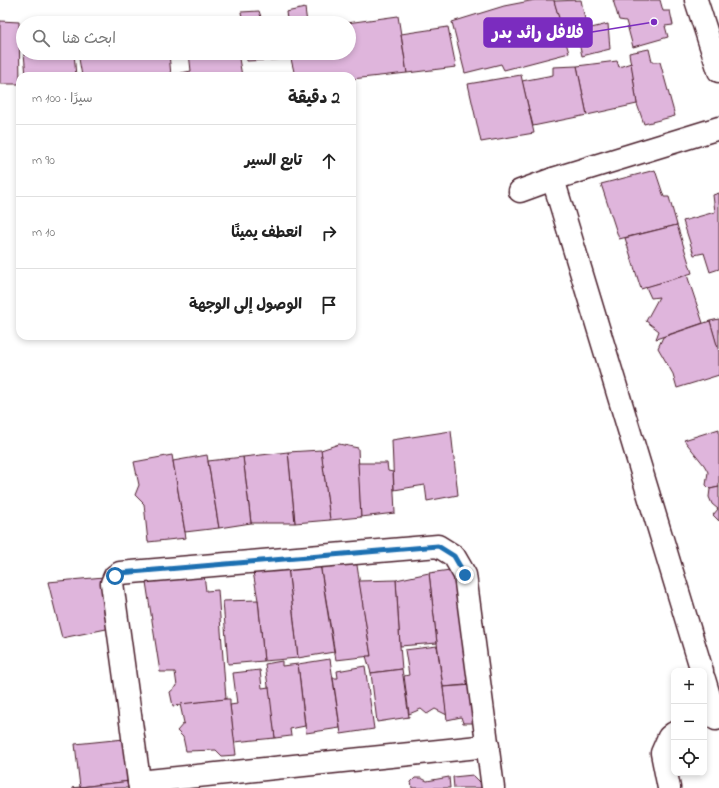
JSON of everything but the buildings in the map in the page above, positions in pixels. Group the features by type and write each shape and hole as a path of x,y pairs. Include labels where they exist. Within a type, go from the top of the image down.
{"street":[{"path":"696,0 719,70"},
{"path":"520,191 553,179 719,128"},
{"path":"553,179 701,668"},
{"path":"488,746 140,785 112,584 115,576 120,573 438,546 454,556 465,575 488,746 493,788"},
{"path":"707,692 713,719"},
{"path":"669,788 662,753 671,735"}],"place":[{"name":"فلافل رائد بدر","path":"654,22"}],"route":[{"path":"115,576 120,573 438,546 454,556 465,575"}]}
